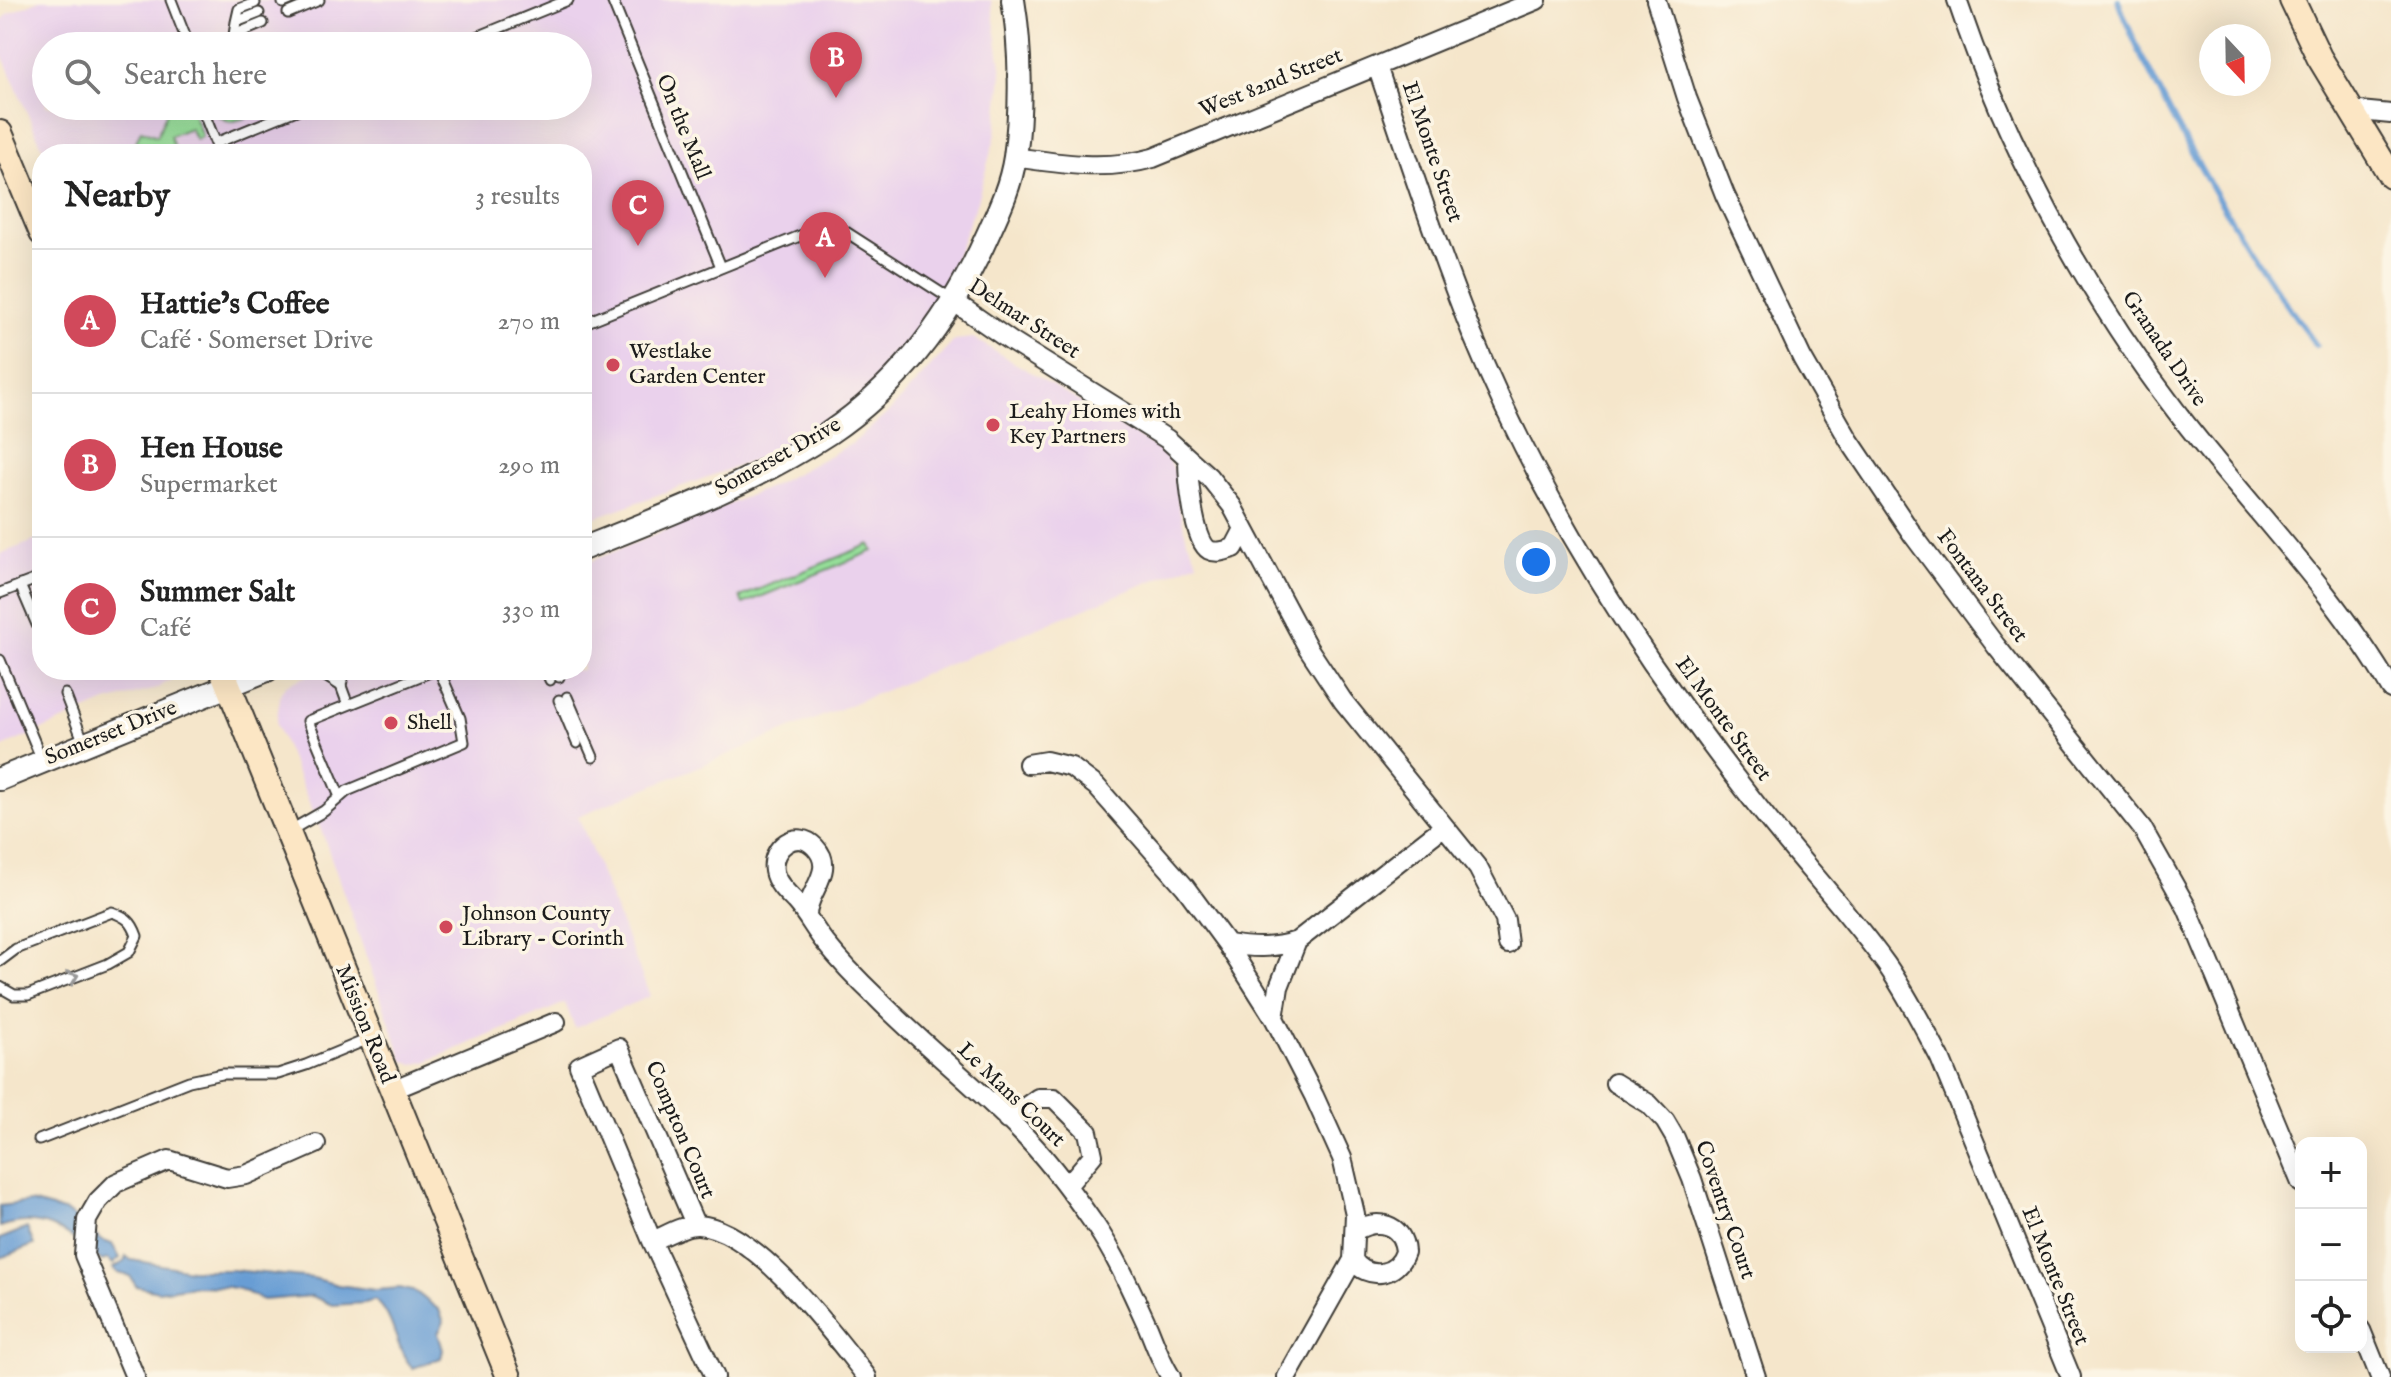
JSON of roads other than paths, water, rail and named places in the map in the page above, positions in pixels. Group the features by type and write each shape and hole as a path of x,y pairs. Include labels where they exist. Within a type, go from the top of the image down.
{"main road":[{"path":"2292,0 2319,57 2391,176"},
{"path":"0,133 32,209"},
{"name":"Mission Road","path":"226,680 509,1377"}],"street":[{"name":"Somerset Drive","path":"592,545 695,502 775,464 828,433 895,379 920,349 978,257 1004,198 1015,157 1019,71 1013,0"},
{"name":"West 82nd Street","path":"1015,157 1077,165 1136,163 1153,158 1537,0"},
{"name":"Fontana Street","path":"1656,0 1687,98 1725,195 1802,358 1849,440 1913,535 1996,646 2142,828 2193,921 2295,1168"},
{"name":"Granada Drive","path":"1957,0 1990,85 2039,191 2116,324 2209,454 2334,604 2374,659 2391,689"},
{"name":"El Monte Street","path":"1377,66 1456,292 1510,418 1592,568 1650,660 1707,740 1855,924 1914,1007 1940,1058 2071,1377"},
{"path":"2349,110 2391,114"},
{"name":"Delmar Street","path":"953,301 1012,342 1167,439 1209,477 1232,506 1308,648 1343,701 1443,827"},
{"path":"1188,458 1188,480 1201,540 1210,550 1222,552 1234,548 1244,529"},
{"name":"Somerset Drive","path":"0,779 85,744 221,680"},
{"path":"1028,764 1046,761 1071,767 1096,786 1155,850 1227,944 1274,1018 1342,1158 1350,1187 1355,1231 1353,1260 1287,1377"},
{"path":"1227,944 1276,948 1297,941 1443,827 1478,868 1495,897 1505,920 1508,944"},
{"name":"Le Mans Court","path":"807,914 822,939 875,996 1007,1120 1067,1186 1097,1228 1125,1276 1171,1377"},
{"path":"1274,1018 1279,987 1297,941"},
{"path":"392,1090 556,1022"},
{"name":"Compton Court","path":"695,1224 619,1048 579,1066 652,1241 715,1377"},
{"name":"Coventry Court","path":"1615,1083 1649,1104 1675,1138 1692,1179 1756,1377"},
{"path":"1007,1120 1038,1098 1054,1098 1088,1132 1093,1155 1067,1186"},
{"path":"135,1377 84,1255 87,1220 98,1201 116,1183 169,1160 227,1178 246,1175 316,1144"},
{"path":"1353,1260 1365,1272 1376,1274 1399,1265 1405,1252 1399,1232 1389,1225 1373,1223 1355,1231"},
{"name":"Compton Court","path":"652,1241 695,1224 721,1229 755,1249 782,1275 867,1377"},
{"path":"2367,1345 2380,1377"}],"lane":[{"path":"171,0 184,32"},
{"path":"288,13 319,0"},
{"path":"489,32 568,0"},
{"name":"On the Mall","path":"612,0 721,267"},
{"path":"234,32 236,22 259,13 237,32"},
{"path":"207,120 216,143 272,120"},
{"name":"Delmar Street","path":"721,267 832,223 953,301"},
{"path":"592,320 721,267"},
{"path":"0,593 32,581"},
{"path":"20,585 32,613"},
{"path":"0,660 43,761"},
{"path":"332,680 341,686"},
{"path":"342,680 341,686 348,705"},
{"path":"340,797 308,721 410,680"},
{"path":"288,832 324,811 347,791 464,742 460,718 437,680"},
{"path":"65,694 85,744"},
{"path":"577,743 563,698 593,757"},
{"path":"0,961 16,949 112,912 126,916 137,936 129,952 108,964 28,995 14,995 0,987"},
{"path":"39,1140 189,1081 222,1074 278,1074 371,1038"}],"water":[{"path":"30,1202 67,1212 101,1240 112,1244 120,1258 113,1264 108,1259 102,1261 56,1228 43,1224 30,1222 0,1227 0,1206"},
{"path":"27,1228 34,1245 0,1258 0,1239"},
{"path":"126,1256 131,1260 191,1270 233,1270 313,1278 375,1290 400,1288 416,1292 439,1310 444,1322 438,1333 443,1350 441,1358 413,1368 402,1352 387,1315 375,1300 332,1305 312,1296 263,1300 228,1287 195,1286 158,1291 136,1286 130,1276 113,1268 124,1262"}],"waterway":[{"path":"2118,0 2145,63 2198,164 2254,256 2316,345"}],"place":[{"name":"Hen House","path":"836,98"},
{"name":"Summer Salt","path":"638,246"},
{"name":"Hattie’s Coffee","path":"825,278"},
{"name":"Westlake Garden Center","path":"613,365"},
{"name":"Leahy Homes with Key Partners","path":"993,425"},
{"name":"Shell","path":"391,723"},
{"name":"Johnson County Library - Corinth","path":"446,927"}]}
